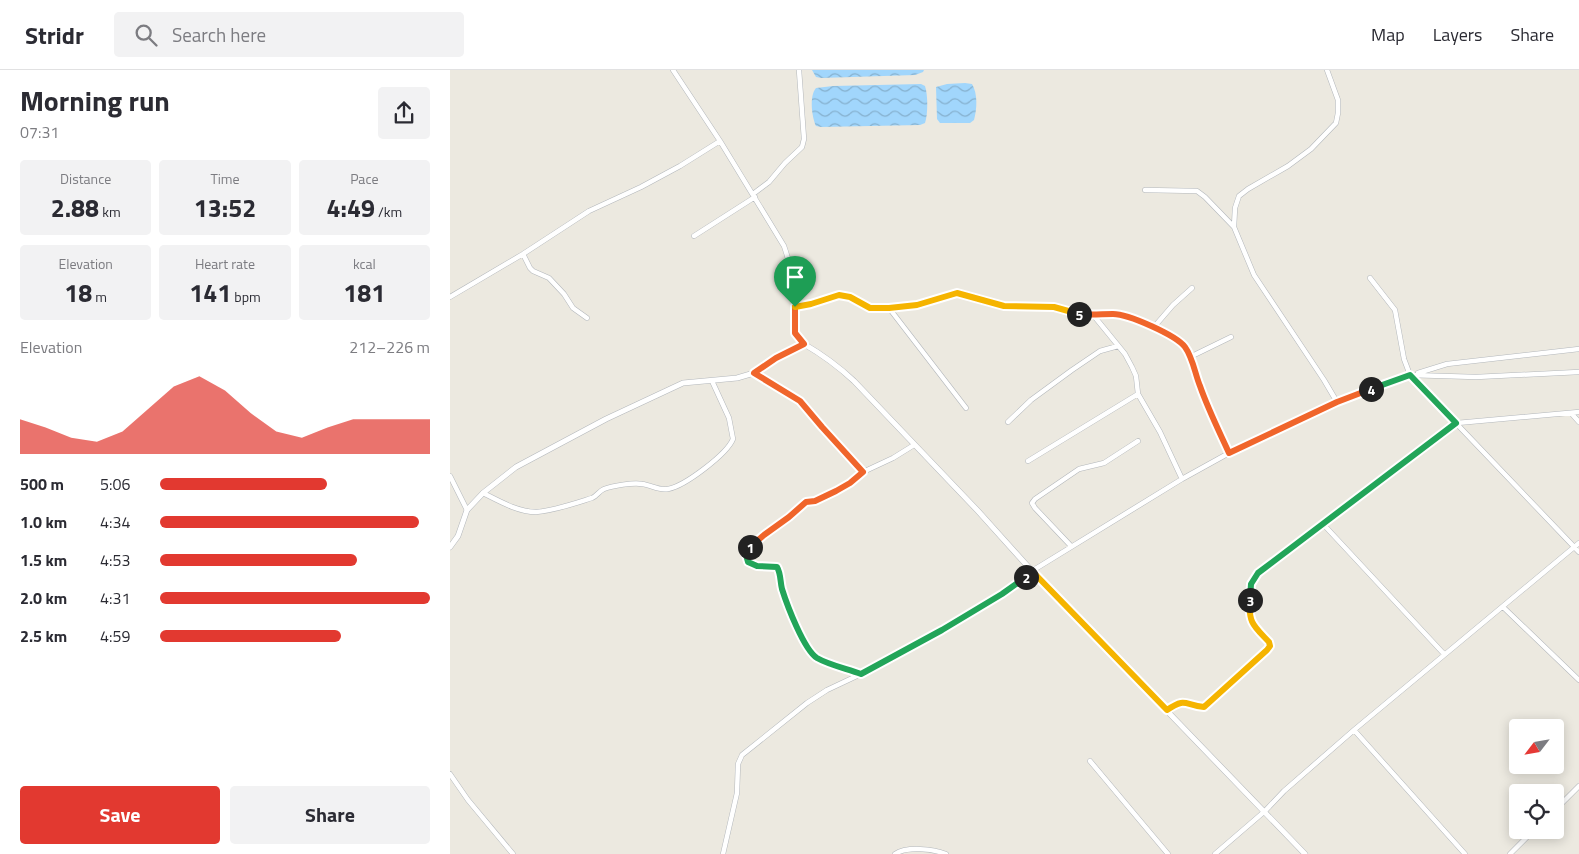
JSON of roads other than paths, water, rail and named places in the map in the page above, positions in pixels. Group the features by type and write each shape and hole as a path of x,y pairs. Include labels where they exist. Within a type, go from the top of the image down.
{"street":[{"path":"673,70 720,141 784,246 790,264 795,292 795,333 804,344 840,367 978,511 1032,571 1305,854"},
{"path":"694,236 754,195 769,182 802,146 804,138 799,70"},
{"path":"1234,227 1235,208 1239,196 1288,166 1311,149 1336,123 1338,100 1327,70"},
{"path":"450,297 523,254 589,211 641,188 720,141"},
{"path":"1145,190 1197,191 1206,197 1234,227 1254,275 1337,402"},
{"path":"523,254 530,268 534,272 549,278 564,294 573,308 587,318"},
{"path":"1370,278 1395,310 1404,359 1412,375 1579,552"},
{"path":"1154,328 1173,305 1192,288"},
{"path":"795,307 839,295 850,297 870,308 889,308 917,305 957,293 1004,306 1054,307 1075,314 1094,316 1114,314 1132,318 1178,340 1185,347 1207,405 1229,453"},
{"path":"889,308 966,408"},
{"path":"1094,316 1125,354 1136,376 1138,394 1160,432 1182,479"},
{"path":"1190,357 1231,337"},
{"path":"450,547 458,536 467,510 483,493 516,467 606,419 684,383 737,378 754,373 776,358 804,344"},
{"path":"1008,422 1031,400 1072,370 1100,351 1118,346"},
{"path":"723,854 738,793 738,764 742,755 807,703 827,690 861,674 942,630 1002,594 1032,571 1071,546 1182,479 1229,453 1337,402 1412,375 1447,364 1579,349"},
{"path":"1412,375 1476,377 1579,372"},
{"path":"754,373 800,401 863,472"},
{"path":"483,493 506,505 535,512 547,511 592,498 604,489 638,483 668,490 685,482 710,464 729,446 733,439 729,418 712,381"},
{"path":"1028,461 1138,394"},
{"path":"1167,710 1178,702 1183,701 1195,706 1204,707 1270,646 1269,642 1251,622 1249,617 1251,584 1258,573 1456,423 1579,412"},
{"path":"1570,413 1579,422"},
{"path":"1071,546 1033,505 1035,499 1079,469 1104,463 1138,441"},
{"path":"861,674 817,658 811,652 802,640 782,588 780,572 777,567 757,566 748,562 746,555 748,550 764,535 806,502 815,501 836,491 850,483 863,472 893,458 914,445"},
{"path":"450,476 467,510"},
{"path":"1323,524 1444,654"},
{"path":"1215,854 1354,730 1579,543"},
{"path":"1503,607 1579,680"},
{"path":"1354,730 1465,854"},
{"path":"1090,760 1168,854"},
{"path":"450,774 509,853"},
{"path":"1564,801 1579,786"},
{"path":"1510,854 1525,839"},
{"path":"895,854 908,849 946,854"}],"water":[{"path":"812,70 924,70 915,75 821,78 816,77"},
{"path":"965,83 972,84 975,92 974,120 970,123 940,123 937,119 936,87"},
{"path":"921,84 925,86 927,94 927,115 925,123 920,125 816,126 812,112 812,96 816,88"}]}
